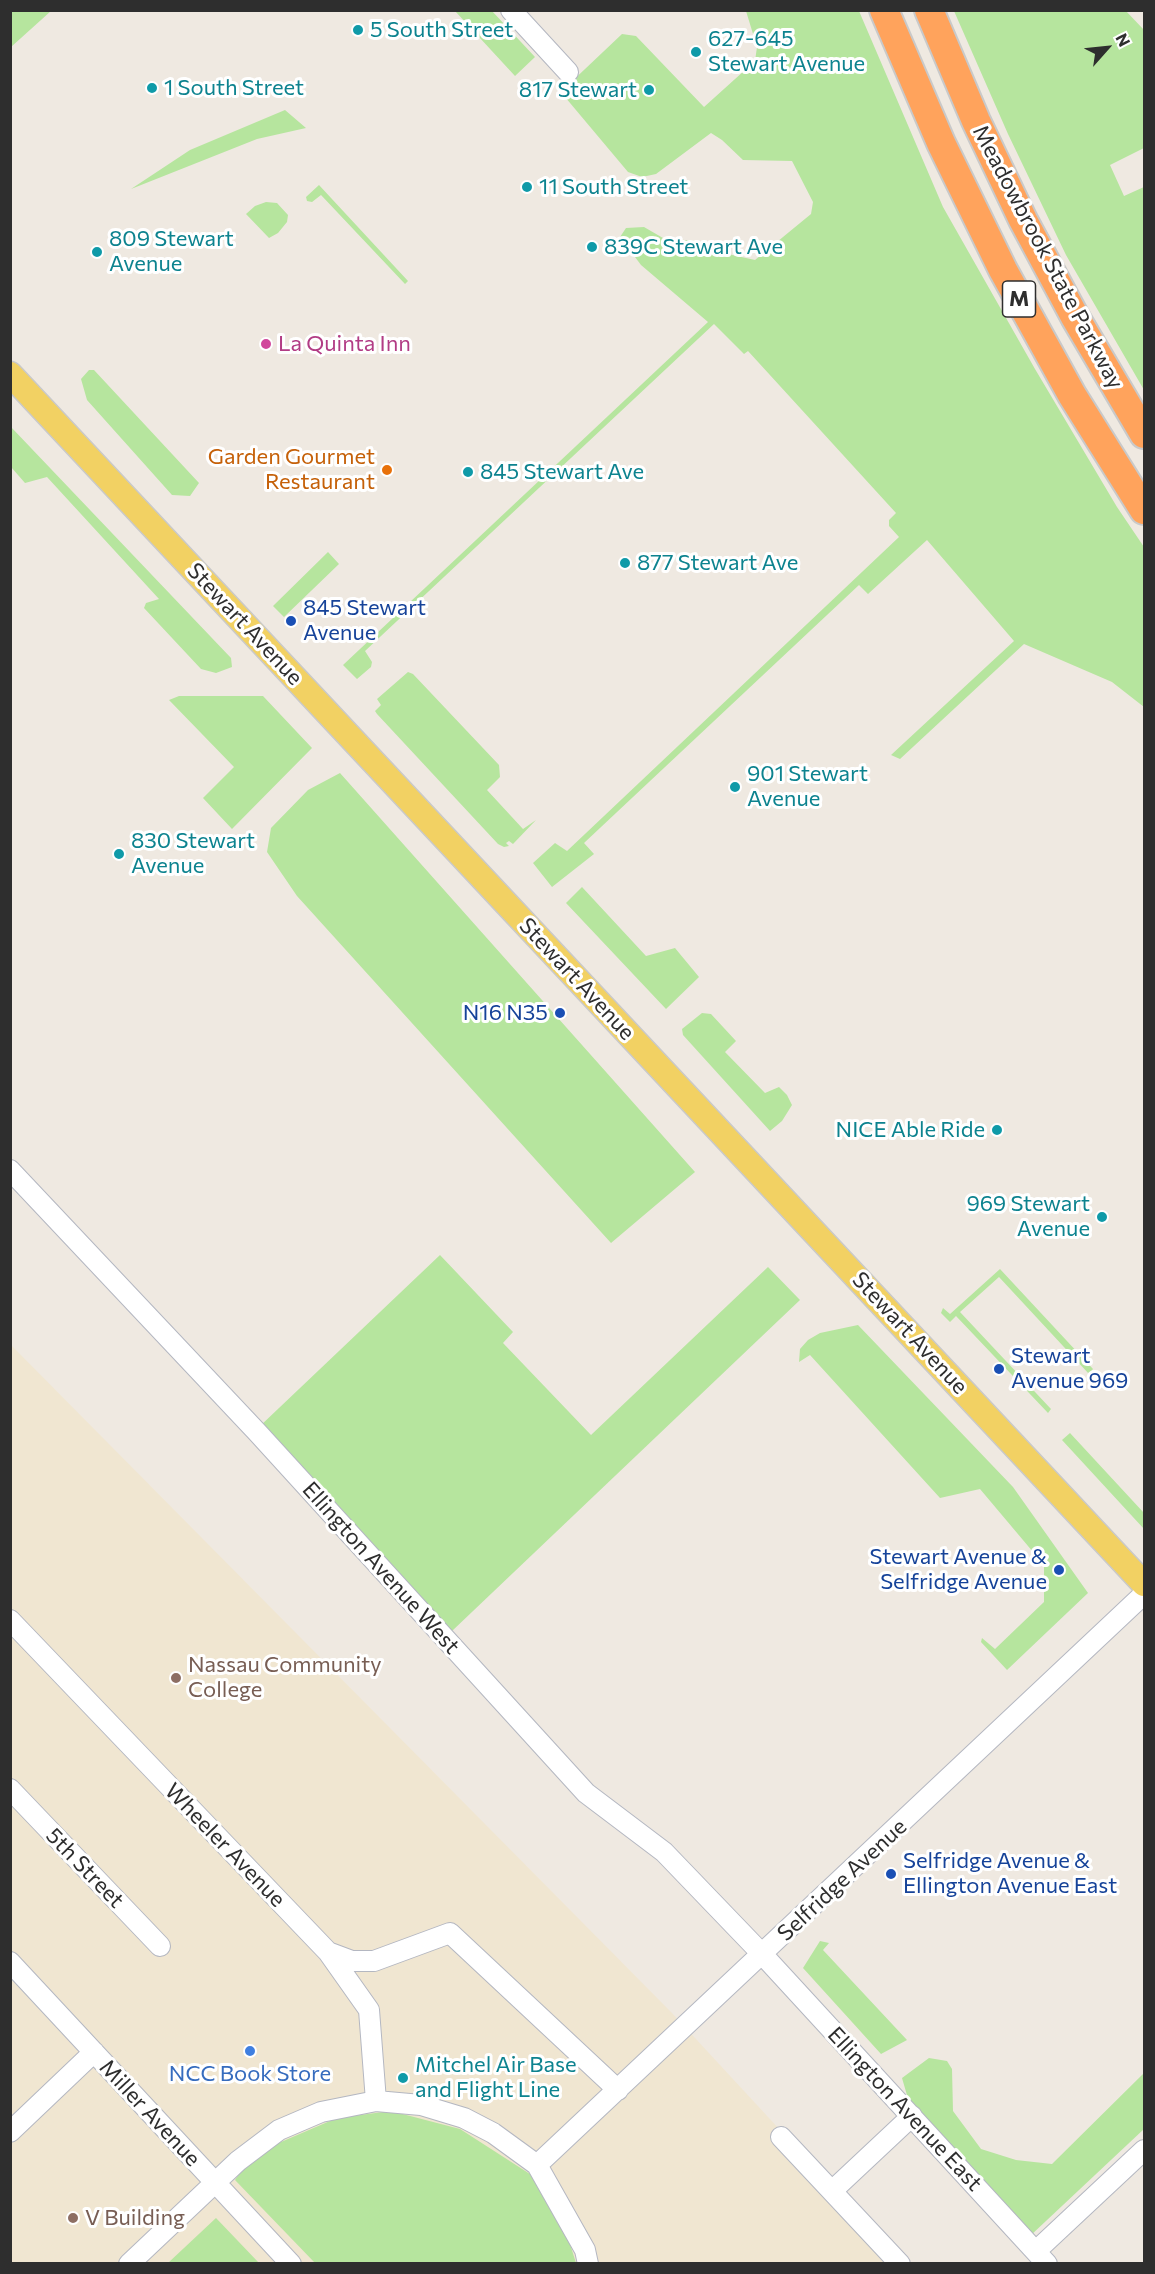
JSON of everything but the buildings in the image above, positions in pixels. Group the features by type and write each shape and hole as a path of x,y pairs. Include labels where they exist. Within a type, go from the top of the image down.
{"highway":[{"name":"Meadowbrook State Parkway","path":"885,10 940,143 1003,270 1072,395 1144,510"},
{"name":"Meadowbrook State Parkway","path":"929,10 976,121 1023,220 1075,317 1144,434"}],"main road":[{"name":"Stewart Avenue","path":"10,374 1144,1584"}],"street":[{"path":"511,10 568,72"},
{"name":"Ellington Avenue West","path":"10,1170 257,1432 586,1793 664,1852 763,1955"},
{"name":"Selfridge Avenue","path":"537,2165 763,1955 1144,1594"},
{"name":"Wheeler Avenue","path":"10,1620 328,1952 369,2010 376,2101"},
{"name":"5th Street","path":"10,1789 160,1946"},
{"path":"328,1952 352,1961 367,1963 398,1954 450,1933 618,2090"},
{"name":"Ellington Avenue East","path":"763,1955 1041,2257"},
{"name":"Miller Avenue","path":"10,1962 291,2264"},
{"path":"10,2132 94,2052"},
{"path":"129,2264 214,2182 256,2146 279,2130 321,2112 376,2101 422,2105 464,2118 493,2133 537,2165 585,2250 588,2264"},
{"path":"832,2191 912,2116"},
{"path":"781,2137 900,2264"},
{"path":"1041,2257 1141,2161"}],"shaded area":[{"name":"Nassau Community College","path":"10,1344 671,2012 903,2263 11,2263"}],"green space":[{"path":"12,10 51,10 51,11 11,47"},
{"path":"455,11 492,11 535,57 515,76"},
{"path":"746,11 859,11 943,207 1035,369 1117,507 1144,547 1144,707 1112,682 1024,644 900,759 891,755 1014,641 927,540 868,594 859,585 584,843 594,854 552,887 533,863 555,843 567,851 899,537 889,526 889,520 896,513 748,351 744,354 714,324 365,651 372,662 371,667 357,679 343,665 708,322 641,265 620,237 626,228 644,227 663,238 695,241 719,252 755,260 811,214 813,202 792,161 743,160 711,133 656,174 642,177 628,172 565,97 566,87 622,34 636,36 704,107 755,61 757,47"},
{"path":"954,11 1126,11 1144,30 1144,148 1110,165 1124,196 1144,187 1144,390 1066,255 1008,134"},
{"path":"285,110 306,128 257,139 131,189 190,150"},
{"path":"319,185 408,281 405,284 321,195 312,202 307,201 306,197"},
{"path":"266,202 277,203 288,215 287,222 278,233 269,238 246,214 255,206"},
{"path":"89,370 94,370 199,483 190,496 172,495 87,400 81,379"},
{"path":"11,427 231,658 232,667 216,673 201,669 144,608 146,603 159,599 47,477 25,483 11,467"},
{"path":"328,552 339,564 284,617 273,606"},
{"path":"408,672 413,674 499,765 500,777 487,790 523,829 536,820 513,844 509,841 506,843 509,846 504,847 498,844 375,711 381,705 377,699"},
{"path":"179,696 263,696 312,748 232,829 203,798 234,767 169,700"},
{"path":"340,773 695,1172 611,1243 297,896 267,852 271,828 308,790"},
{"path":"582,887 646,956 675,948 699,977 666,1009 566,903"},
{"path":"702,1013 711,1014 736,1041 725,1052 765,1093 779,1087 787,1095 792,1105 782,1121 770,1131 683,1035 682,1029"},
{"path":"440,1255 513,1332 503,1343 591,1435 768,1267 800,1300 452,1631 259,1427"},
{"path":"1000,1269 1093,1369 1089,1374 999,1277 960,1312 1051,1409 1048,1413 956,1316 950,1322 941,1313 943,1308 950,1314"},
{"path":"858,1325 1013,1487 1088,1593 1007,1670 981,1642 982,1638 995,1649 1044,1602 1044,1565 980,1489 940,1498 810,1355 799,1362 800,1349 808,1340 820,1333"},
{"path":"1070,1433 1144,1513 1144,1529 1062,1440"},
{"path":"820,1941 829,1943 823,1950 907,2040 881,2054 803,1968"},
{"path":"929,2058 947,2061 952,2069 953,2111 981,2149 1016,2160 1052,2164 1144,2073 1144,2129 1030,2236 911,2109 902,2078"},
{"path":"391,2111 460,2129 533,2176 564,2225 576,2263 315,2263 235,2180 241,2171 274,2145 337,2118"},
{"path":"216,2218 259,2263 168,2263"}],"place":[{"name":"5 South Street","path":"358,30"},
{"name":"627-645 Stewart Avenue","path":"696,52"},
{"name":"1 South Street","path":"152,88"},
{"name":"817 Stewart","path":"649,90"},
{"name":"11 South Street","path":"527,187"},
{"name":"839C Stewart Ave","path":"592,247"},
{"name":"809 Stewart Avenue","path":"97,252"},
{"name":"La Quinta Inn","path":"266,344"},
{"name":"Garden Gourmet Restaurant","path":"387,470"},
{"name":"845 Stewart Ave","path":"468,472"},
{"name":"877 Stewart Ave","path":"625,563"},
{"name":"845 Stewart Avenue","path":"291,621"},
{"name":"901 Stewart Avenue","path":"735,787"},
{"name":"830 Stewart Avenue","path":"119,854"},
{"name":"N16 N35","path":"560,1013"},
{"name":"NICE Able Ride","path":"997,1130"},
{"name":"969 Stewart Avenue","path":"1102,1217"},
{"name":"Stewart Avenue 969","path":"999,1369"},
{"name":"Stewart Avenue & Selfridge Avenue","path":"1059,1570"},
{"name":"Nassau Community College","path":"176,1678"},
{"name":"Selfridge Avenue & Ellington Avenue East","path":"891,1874"},
{"name":"NCC Book Store","path":"250,2051"},
{"name":"Mitchel Air Base and Flight Line","path":"403,2078"},
{"name":"V Building","path":"73,2218"}]}
